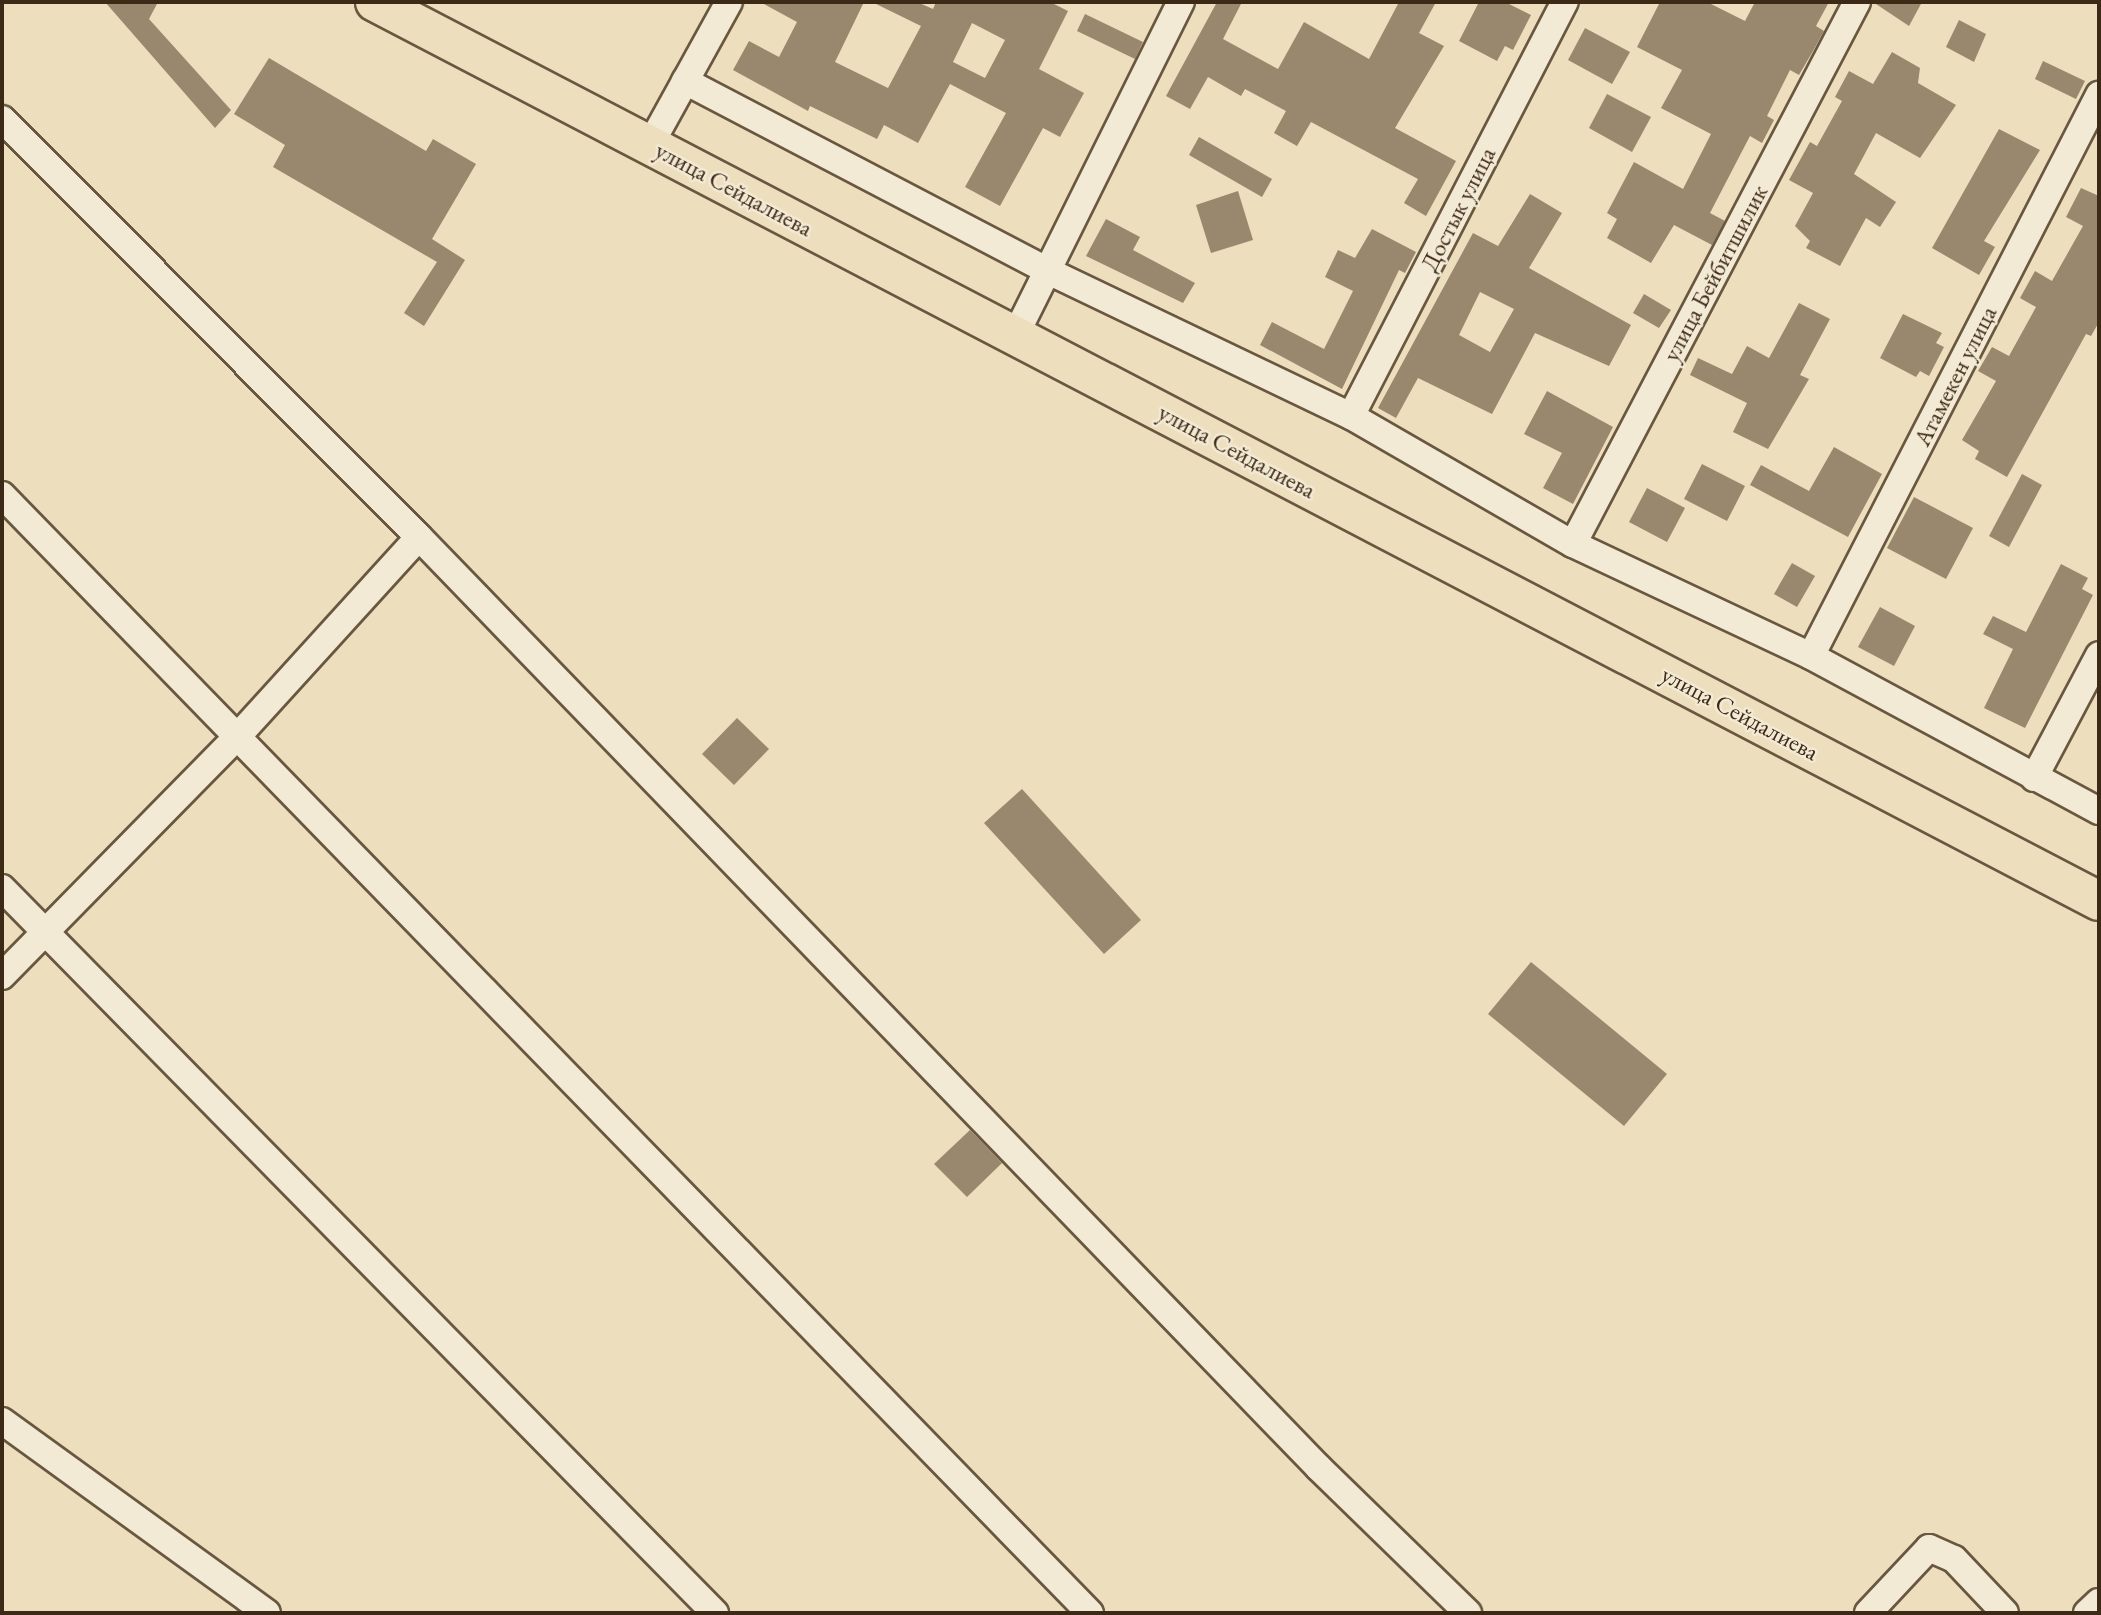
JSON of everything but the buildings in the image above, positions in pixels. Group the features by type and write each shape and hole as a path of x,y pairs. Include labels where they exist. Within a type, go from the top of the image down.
{"main road":[{"name":"улица Сейдалиева","path":"375,2 2099,901"}],"street":[{"path":"650,145 729,2"},
{"path":"1015,336 1181,2"},
{"name":"Достык улица","path":"1351,416 1565,2"},
{"name":"улица Бейбитшилик","path":"1573,544 1857,2"},
{"path":"685,81 1048,271 1351,416 1573,544 1811,656 2099,811"},
{"name":"Атамекен улица","path":"1811,656 2099,95"},
{"path":"2,119 419,537 1309,1458 1468,1613"},
{"path":"2,495 1090,1613"},
{"path":"2,976 237,737 419,537"},
{"path":"2034,778 2099,655"},
{"path":"2,888 715,1613"},
{"path":"2,1421 267,1613"},
{"path":"1868,1613 1929,1548 1954,1559 2005,1613"},
{"path":"2087,1613 2099,1602"}]}
